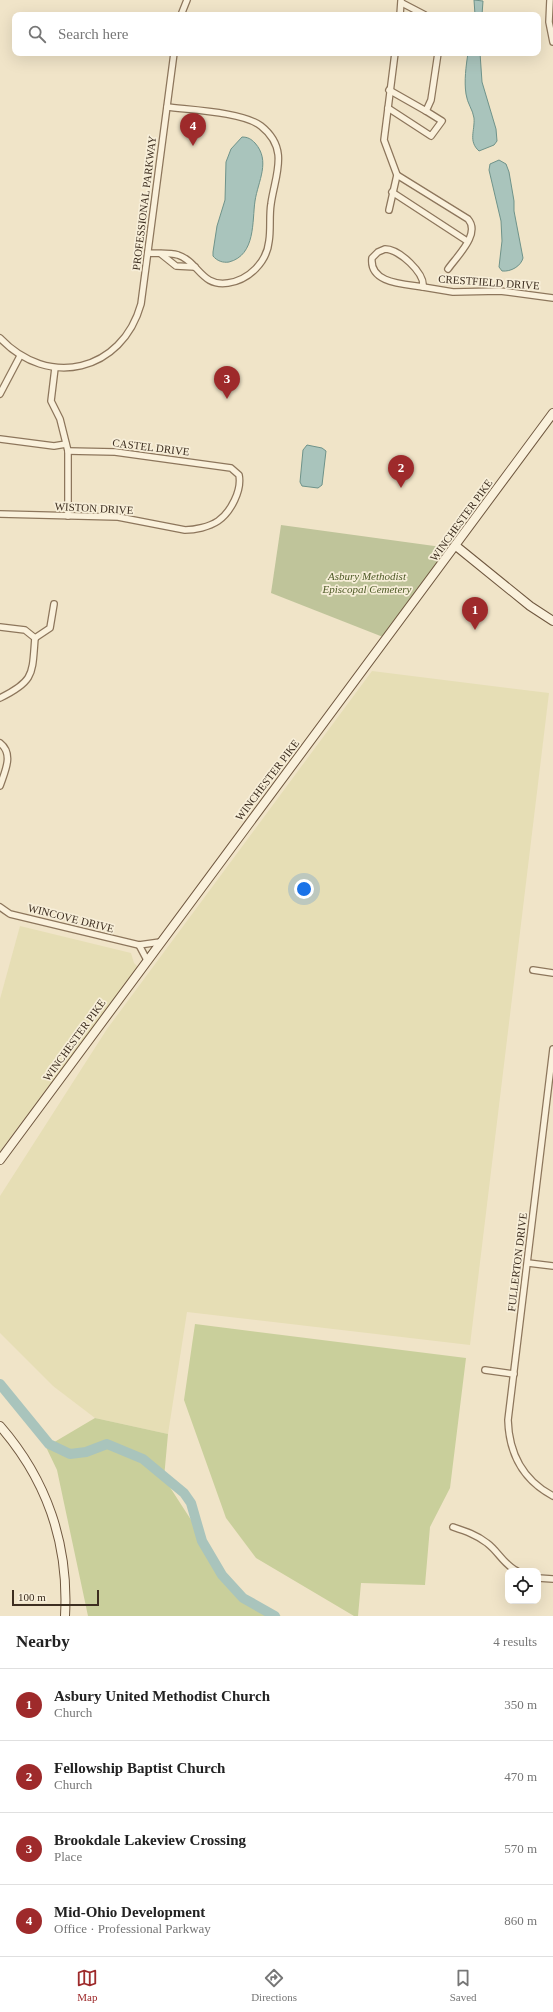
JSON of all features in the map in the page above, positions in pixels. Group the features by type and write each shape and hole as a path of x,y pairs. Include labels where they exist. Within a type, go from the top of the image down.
{"main road":[{"name":"WINCHESTER PIKE","path":"0,1160 553,413"},
{"path":"456,546 530,606 553,622"},
{"path":"0,1426 29,1463 51,1510 62,1553 66,1590 65,1616"}],"street":[{"path":"182,12 187,0"},
{"path":"550,0 549,22 553,42"},
{"path":"400,12 401,2 419,12"},
{"name":"PROFESSIONAL PARKWAY","path":"0,338 20,356 36,364 55,368 86,364 100,359 116,348 127,336 139,312 174,56"},
{"path":"389,210 397,175 384,140 389,90 395,56"},
{"path":"426,111 431,100 438,56"},
{"path":"388,108 431,136 442,121 389,90"},
{"path":"148,253 177,254 189,261 206,279 213,282 227,283 242,279 252,273 266,254 269,241 270,209 279,169 277,152 270,136 260,126 239,117 167,107"},
{"path":"397,175 468,219 473,229 467,241 448,269"},
{"path":"392,192 467,241"},
{"name":"CRESTFIELD DRIVE","path":"423,287 423,280 400,253 385,249 378,252 372,258 373,269 380,278 423,287 453,292 500,291 553,298"},
{"path":"160,254 176,266 194,267"},
{"path":"0,394 20,356"},
{"path":"55,368 51,401 60,419 68,451 68,516"},
{"path":"0,439 54,446 66,444"},
{"name":"CASTEL DRIVE","path":"68,451 114,452 231,468"},
{"name":"WISTON DRIVE","path":"0,514 118,517 185,530 198,528 217,522 231,506 238,490 240,479 236,472 231,468"},
{"path":"34,638 50,628 54,604"},
{"path":"0,628 25,630 34,638"},
{"path":"0,698 15,691 27,682 31,670 34,638"},
{"path":"0,743 6,748 8,754 0,786"},
{"name":"WINCOVE DRIVE","path":"0,907 10,914 139,945 160,942"},
{"path":"139,945 147,960"},
{"path":"533,970 553,973"},
{"name":"FULLERTON DRIVE","path":"553,1049 550,1093 508,1420 509,1435 515,1456 526,1475 537,1486 553,1496"},
{"path":"528,1263 553,1266"},
{"path":"485,1370 514,1374"},
{"path":"453,1527 472,1534 488,1543 504,1561 513,1568"},
{"path":"541,1578 553,1579"}],"shaded area":[{"path":"372,671 549,693 470,1345 187,1312 168,1434 95,1418 53,1386 0,1333 0,1196 107,1029"},
{"path":"20,926 131,953 134,963 138,967 0,1151 0,999"}],"green space":[{"name":"Asbury Methodist Episcopal Cemetery","path":"281,525 449,548 383,637 271,593"},
{"path":"195,1324 466,1358 450,1488 430,1527 425,1585 361,1583 358,1616 354,1616 256,1558 226,1518 184,1400"},
{"path":"95,1418 168,1434 164,1478 237,1591 281,1616 88,1616 57,1470 46,1447"}],"water":[{"path":"474,0 483,1 482,12 475,12"},
{"path":"468,56 480,56 482,82 496,129 497,141 494,145 479,151 473,140 474,118 465,89"},
{"path":"242,137 251,139 255,143 260,150 263,164 255,201 253,227 248,245 238,258 225,262 215,258 213,256 213,252 217,226 225,200 226,162 231,149"},
{"path":"499,160 506,164 509,172 514,201 514,211 523,258 518,266 505,271 502,271 499,267 502,241 501,221 489,170 490,164"},
{"path":"307,445 322,448 326,451 322,485 318,488 302,486 300,482 303,450"}],"waterway":[{"path":"0,1384 49,1444 70,1454 86,1452 107,1444 143,1459 184,1493 191,1503 202,1541 222,1575 243,1598 275,1616"}],"place":[{"name":"Mid-Ohio Development","path":"193,146"},
{"name":"Brookdale Lakeview Crossing","path":"227,399"},
{"name":"Fellowship Baptist Church","path":"401,488"},
{"name":"Asbury United Methodist Church","path":"475,630"}]}
